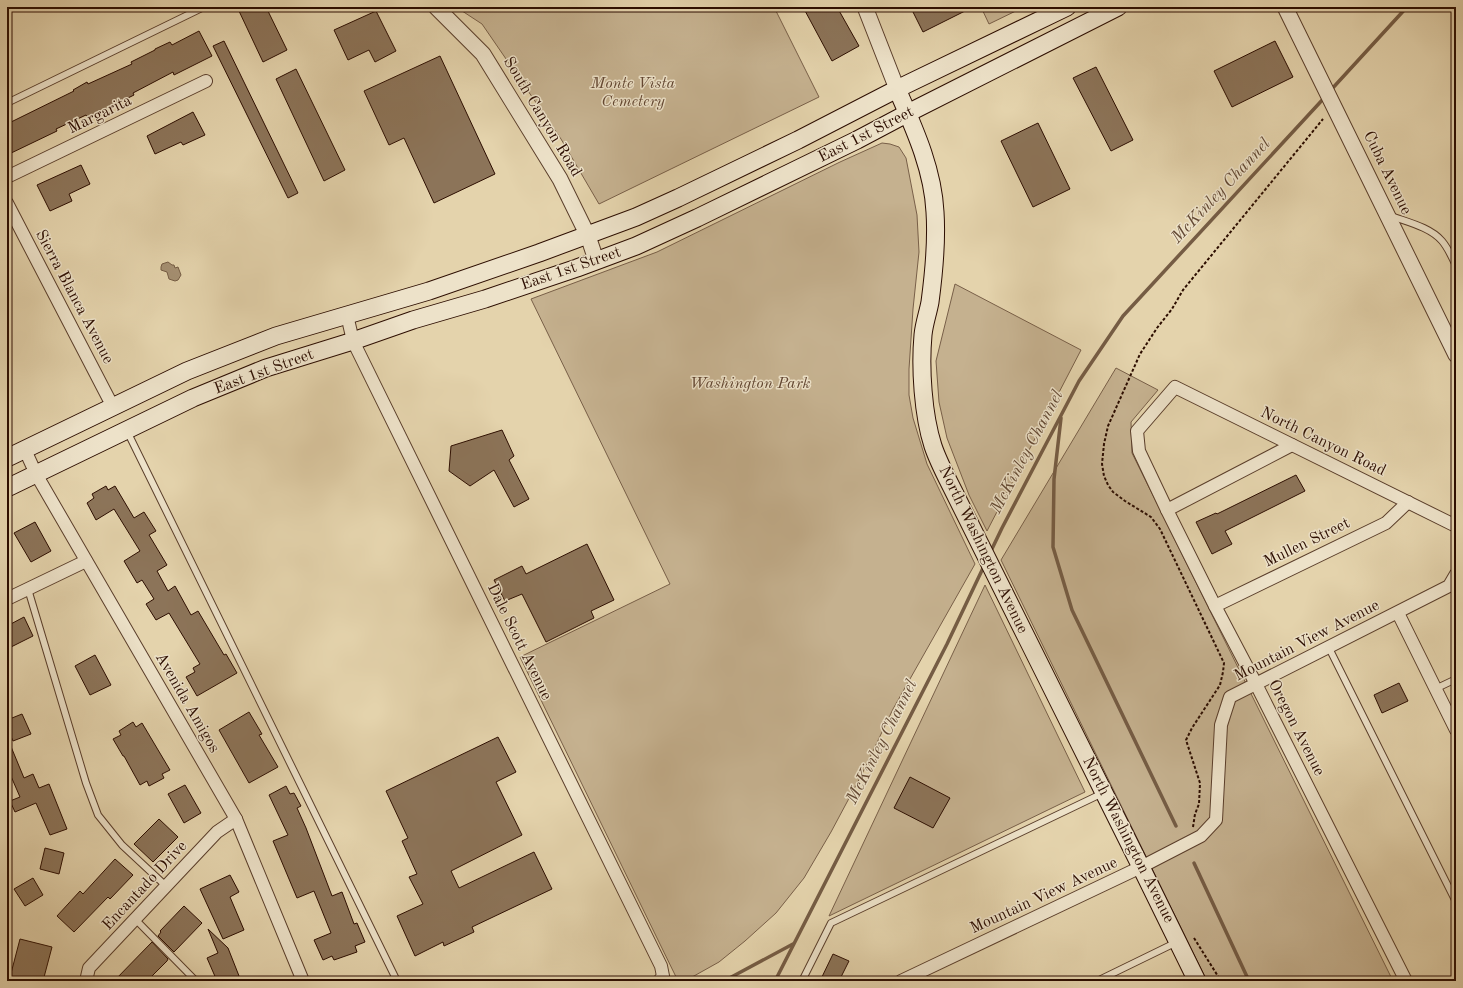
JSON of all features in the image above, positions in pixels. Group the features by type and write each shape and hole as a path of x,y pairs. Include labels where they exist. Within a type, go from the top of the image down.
{"main road":[{"name":"East 1st Street","path":"7,458 187,371 276,336 429,291 588,236 678,198 798,140 897,89 1067,7"},
{"name":"East 1st Street","path":"7,488 193,398 266,368 353,341 413,320 485,299 636,246 844,147 1118,7"},
{"name":"North Washington Avenue","path":"897,89 908,113 929,172 935,211 936,252 930,304 923,335 922,378 926,413 933,446 952,490 1141,867 1186,940 1197,981"}],"street":[{"name":"South Canyon Road","path":"436,7 483,54 560,179 588,236 596,260"},
{"path":"865,7 897,89"},
{"name":"Cuba Avenue","path":"1285,7 1456,355"},
{"name":"Margarita","path":"7,178 206,81"},
{"name":"Sierra Blanca Avenue","path":"7,203 113,407"},
{"name":"Dale Scott Avenue","path":"347,315 353,341 661,966 663,976 659,981"},
{"name":"North Canyon Road","path":"1175,387 1456,526"},
{"name":"Oregon Avenue","path":"1175,387 1137,431 1139,451 1215,606 1406,981"},
{"path":"1167,510 1292,445"},
{"name":"Avenida Amigos","path":"25,450 36,474 236,819 303,981"},
{"name":"Mullen Street","path":"1215,606 1386,523 1408,502"},
{"path":"7,599 86,561"},
{"name":"Mountain View Avenue","path":"901,981 1141,867 1201,836 1216,820 1221,725 1230,697 1449,586 1456,574"},
{"path":"1398,613 1456,730"},
{"name":"Encantado Drive","path":"86,981 89,968 217,832 236,819"}],"lane":[{"path":"7,103 204,7"},
{"path":"1387,215 1434,233 1447,248 1456,266"},
{"path":"126,430 397,981"},
{"path":"28,589 86,783 98,815 122,845 166,886"},
{"path":"1329,648 1456,902"},
{"path":"1435,689 1456,679"},
{"path":"802,981 831,923 1104,792"},
{"path":"135,920 196,981"},
{"path":"1097,981 1186,940"}],"path":[{"path":"1193,828 1195,814 1199,804 1200,783 1186,740 1220,685 1224,663 1160,529 1151,517 1125,501 1113,492 1108,485 1104,476 1102,464 1106,432 1116,405 1140,354 1157,328 1172,309 1183,290 1323,119"},
{"path":"1186,940 1221,981"}],"green space":[{"name":"Monte Vista Cemetery","path":"456,7 774,7 819,97 599,204 561,139 482,24"},
{"path":"981,7 1024,7 989,24"},
{"name":"Washington Park","path":"882,143 899,147 906,158 917,215 919,252 909,369 909,395 913,418 927,464 975,564 893,709 862,774 804,878 776,913 745,941 719,962 685,981 678,981 520,657 670,584 531,299 657,252 840,162"},
{"path":"955,284 1081,350 987,531 969,495 947,438 939,402 936,361"},
{"path":"1116,368 1158,390 1131,422 1132,453 1393,981 1207,981 1001,560"},
{"path":"985,585 1085,792 829,916"}],"shaded area":[{"path":"168,262 174,265 175,268 178,267 181,275 178,280 175,281 169,279 167,272 161,270 162,264"}],"building":[{"path":"247,7 266,7 287,50 263,62 239,11"},
{"path":"803,7 837,7 859,46 832,61"},
{"path":"918,7 929,7 931,11 938,7 973,7 923,32 912,10"},
{"path":"376,11 396,51 375,62 369,50 348,60 334,30"},
{"path":"199,31 212,56 174,75 173,72 133,93 134,95 88,118 86,115 7,155 7,124 74,91 73,90 87,82 88,84 132,64 131,62 155,49 170,42 172,45"},
{"path":"224,41 298,193 288,198 213,46"},
{"path":"1275,41 1293,77 1232,107 1214,71"},
{"path":"440,56 495,174 434,203 404,138 389,145 364,91"},
{"path":"1096,67 1133,140 1111,151 1073,78"},
{"path":"296,69 345,170 324,181 276,79"},
{"path":"193,112 205,135 183,145 181,142 155,154 147,136"},
{"path":"1038,123 1070,189 1033,207 1001,141"},
{"path":"81,165 90,184 69,194 72,201 50,211 37,185"},
{"path":"502,430 514,456 509,460 529,499 514,507 494,470 470,486 449,471 451,446"},
{"path":"1296,475 1305,491 1225,531 1232,544 1212,554 1196,522 1216,513 1217,514"},
{"path":"106,486 108,490 115,486 134,518 144,512 156,531 149,535 167,565 157,571 168,591 175,586 191,615 198,611 224,655 226,654 237,673 197,696 186,677 195,672 193,668 200,664 169,613 156,620 146,604 154,599 142,580 137,583 124,561 140,551 114,509 96,520 87,503 94,498 92,494"},
{"path":"35,522 51,551 31,562 14,533"},
{"path":"587,544 614,600 591,611 594,618 546,642 522,594 505,601 494,580 522,566 526,574"},
{"path":"24,617 33,636 7,649 7,626"},
{"path":"95,655 111,685 90,695 75,666"},
{"path":"1399,683 1408,701 1382,713 1374,695"},
{"path":"249,712 262,734 259,735 278,767 249,783 219,730"},
{"path":"22,714 31,734 13,741 7,727 7,720"},
{"path":"133,722 136,727 142,723 170,770 162,774 164,778 149,786 147,781 140,785 113,739 121,735 119,731"},
{"path":"7,737 24,778 33,774 39,788 49,784 67,829 50,835 36,803 15,812 10,801 20,797 10,774 7,776"},
{"path":"498,737 516,772 496,782 522,835 451,871 459,888 534,852 552,889 472,927 474,932 444,946 443,942 415,956 397,916 423,904 409,877 417,874 402,841 408,838 386,791"},
{"path":"910,777 950,798 933,828 894,808"},
{"path":"185,785 201,813 184,823 168,794"},
{"path":"286,786 290,794 294,793 301,806 297,808 332,896 342,892 354,924 357,923 365,942 355,946 357,952 334,960 332,956 323,960 314,940 331,933 314,891 297,898 273,841 288,835 269,795"},
{"path":"159,819 178,837 153,862 134,844"},
{"path":"45,848 64,853 59,874 40,869"},
{"path":"115,859 133,875 110,899 108,897 74,932 57,916 80,891 83,894"},
{"path":"230,875 239,892 230,897 244,930 223,939 200,889"},
{"path":"33,878 43,895 25,906 14,889"},
{"path":"184,906 202,923 174,952 158,936 161,932 160,931"},
{"path":"208,929 228,948 241,981 217,981 207,958 218,953"},
{"path":"20,939 52,947 43,981 9,981"},
{"path":"152,942 168,959 167,961 147,981 114,981"},
{"path":"833,954 849,961 839,981 820,981"}],"waterway":[{"name":"McKinley Channel","path":"1330,91 1407,7"},
{"name":"McKinley Channel","path":"990,553 1079,381 1123,316 1325,97"},
{"path":"1061,418 1054,479 1053,547 1072,610 1176,826"},
{"name":"McKinley Channel","path":"775,981 947,644 984,566"},
{"path":"1194,863 1249,981"},
{"path":"724,981 793,944"}]}
